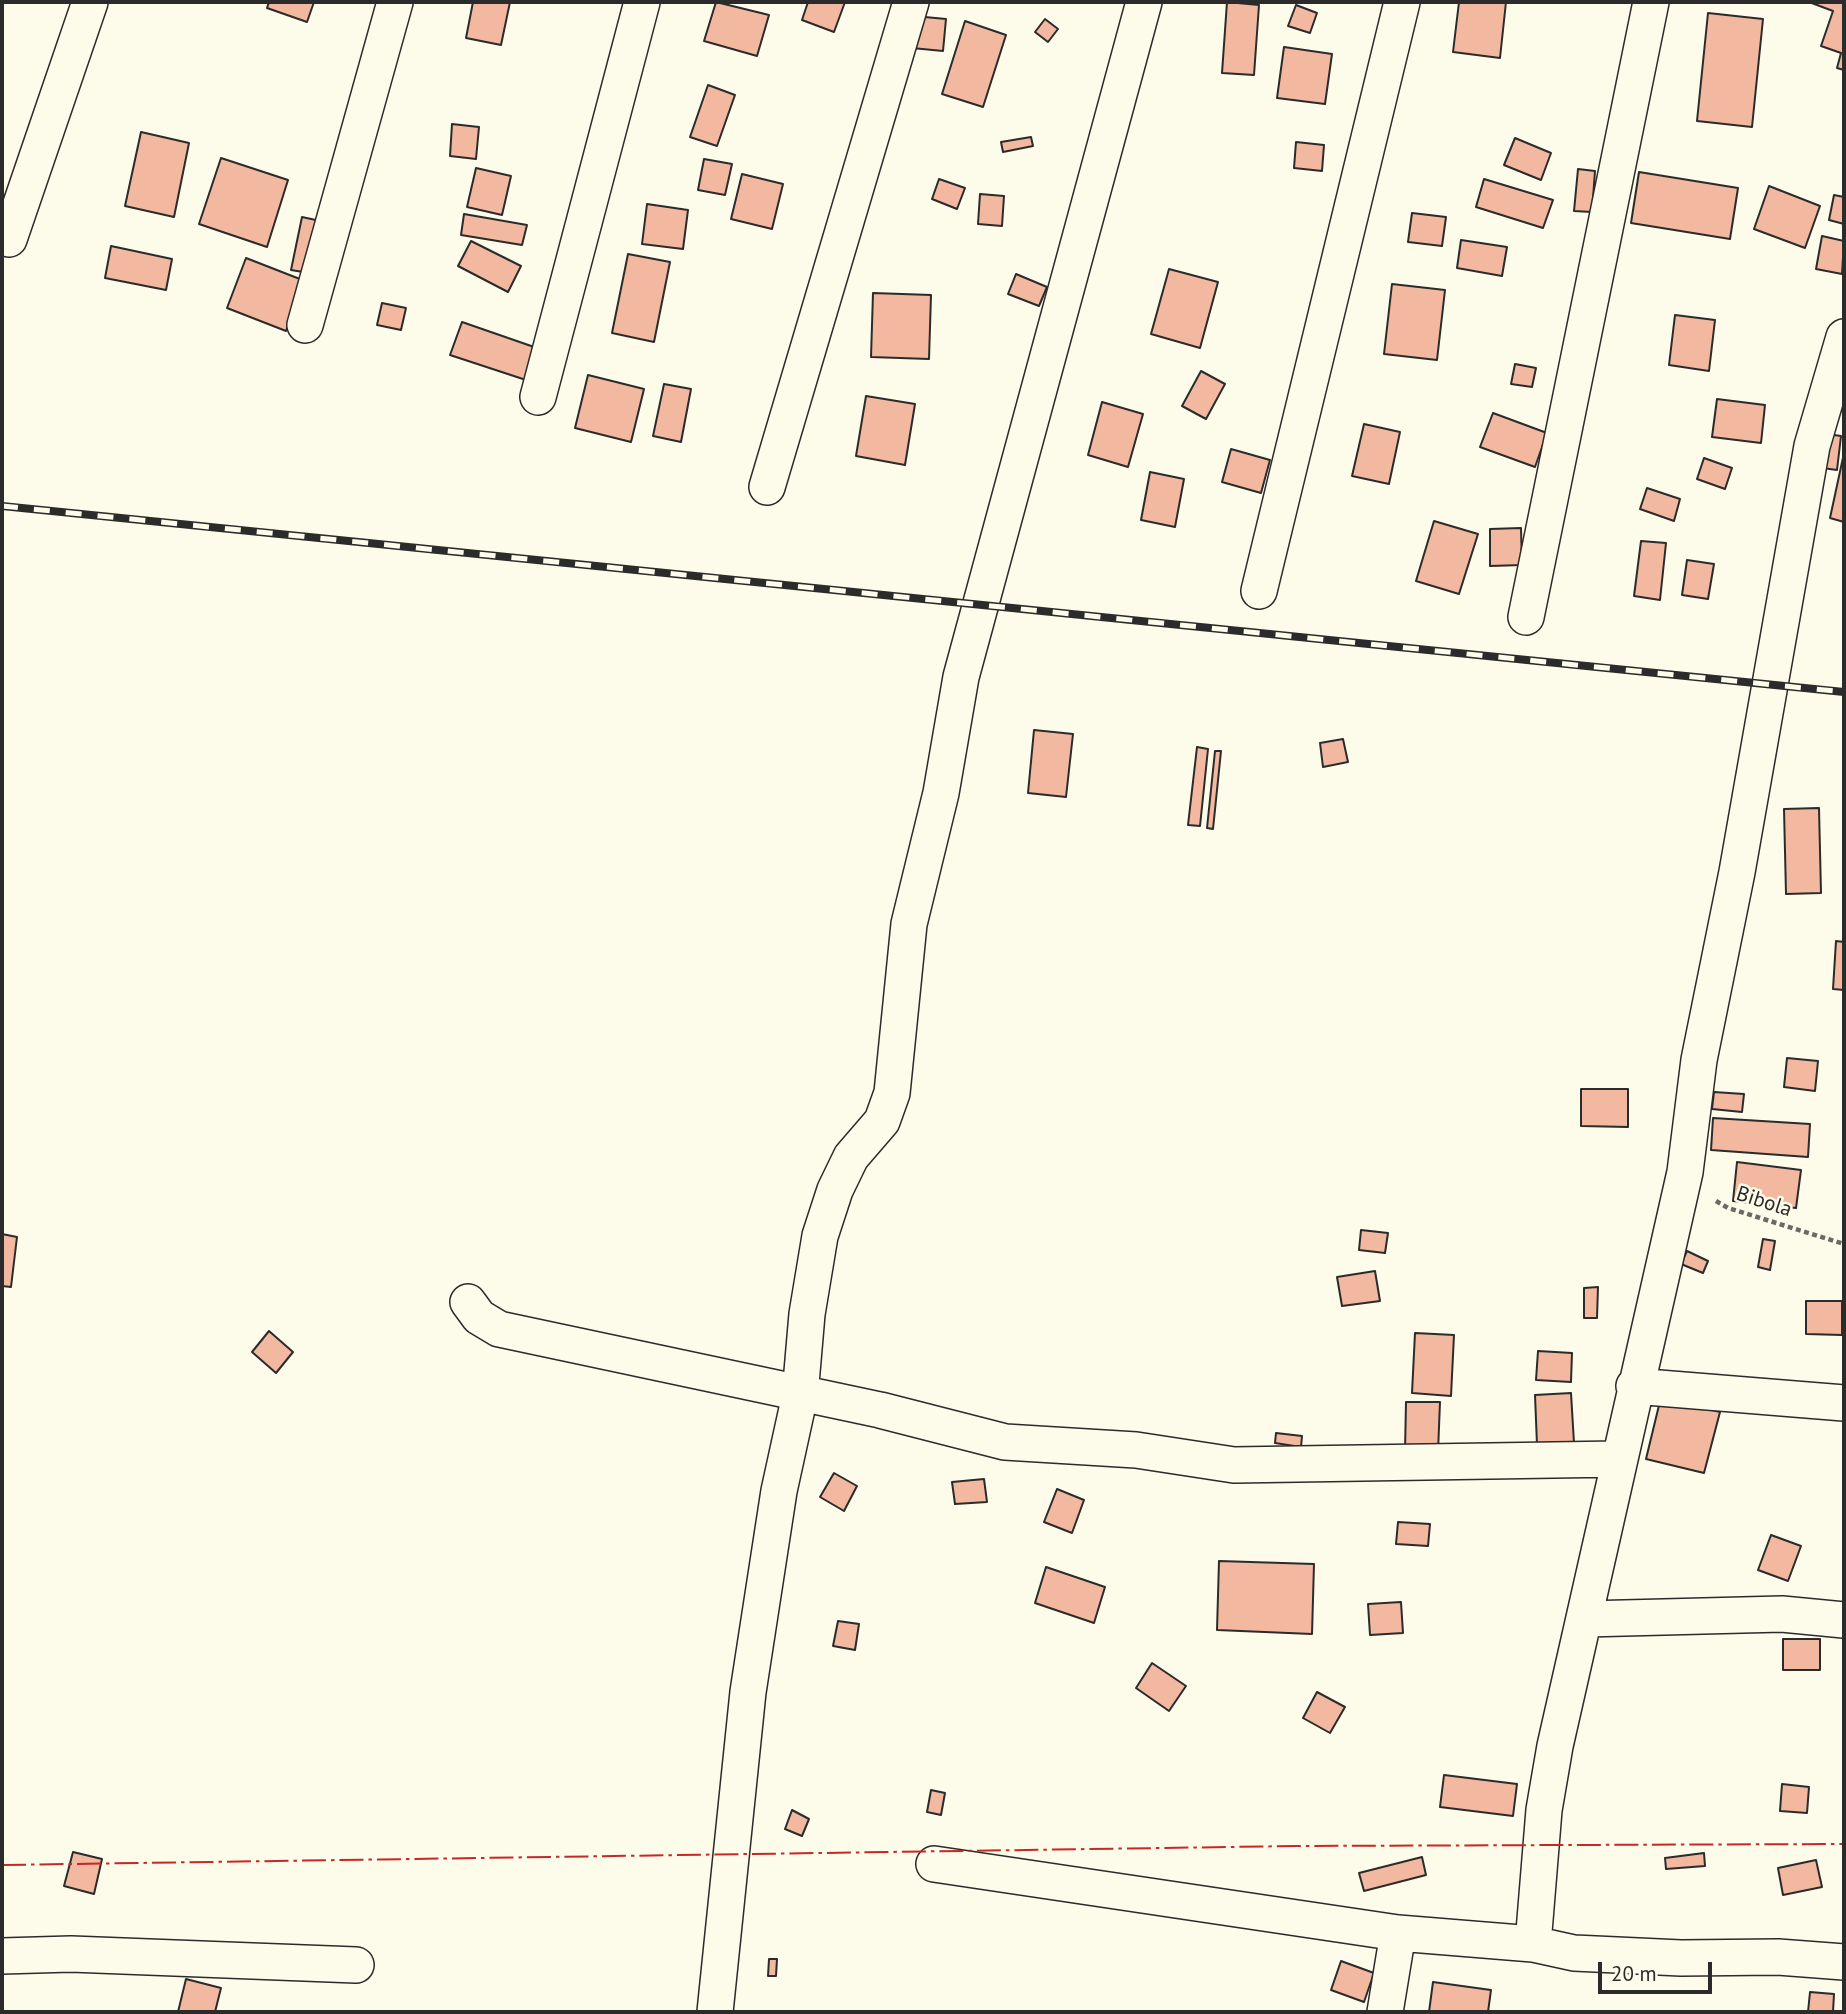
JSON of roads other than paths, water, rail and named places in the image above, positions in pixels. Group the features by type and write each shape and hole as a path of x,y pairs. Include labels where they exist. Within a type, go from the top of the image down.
{"street":[{"path":"9,239 90,2"},
{"path":"305,326 394,2"},
{"path":"538,397 642,2"},
{"path":"767,487 911,2"},
{"path":"715,2012 748,1692 779,1491 800,1395 807,1314 820,1236 835,1191 851,1157 882,1121 892,1093 909,924 941,793 961,677 1144,2"},
{"path":"1259,591 1402,2"},
{"path":"1526,617 1651,2"},
{"path":"1533,1944 1544,1810 1555,1746 1634,1386 1685,1172 1699,1060 1737,872 1812,446 1844,337"},
{"path":"468,1302 479,1317 499,1329 880,1410 1005,1442 1136,1450 1234,1465 1618,1459"},
{"path":"1634,1386 1844,1403"},
{"path":"1585,1619 1782,1614 1844,1620"},
{"path":"934,1864 1398,1933 1533,1944 1574,1953 1681,1958 1778,1957 1844,1962"},
{"path":"1385,2012 1398,1933"},
{"path":"2,1956 71,1954 356,1965"}],"railway":[{"path":"2,506 1844,692"}]}
